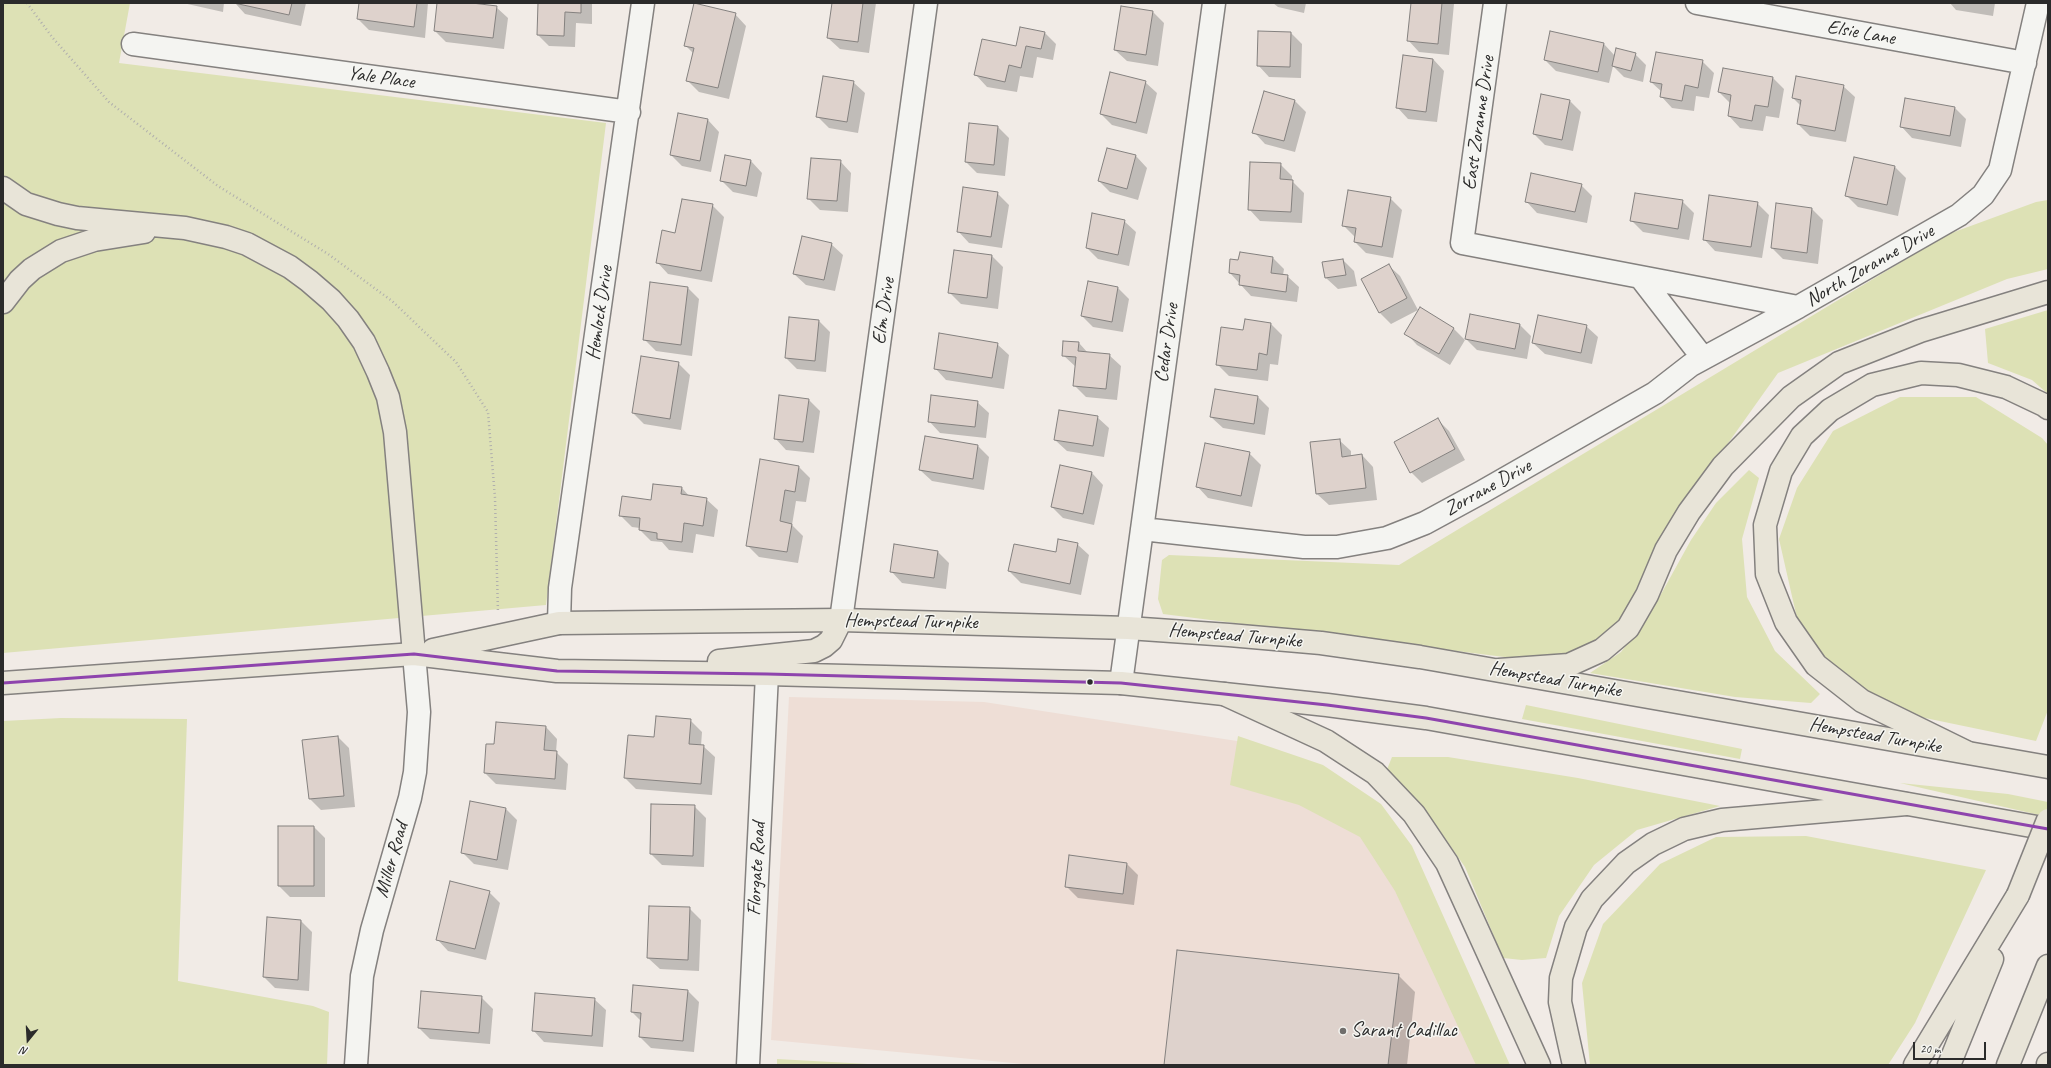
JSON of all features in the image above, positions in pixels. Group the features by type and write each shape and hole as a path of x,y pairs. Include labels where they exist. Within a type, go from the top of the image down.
{"main road":[{"path":"3,188 26,204 58,214 77,218 185,228 226,237 247,244 290,267 330,300 348,319 364,342 388,396 395,432 414,654"},
{"path":"3,302 20,280 32,270 60,251 77,244 113,236 185,228"},
{"path":"1499,670 1569,665 1602,650 1628,628 1647,594 1666,550 1689,512 1723,466 1791,397 1839,363 1920,331 2048,292"},
{"path":"1966,752 1862,701 1816,665 1786,622 1767,574 1765,525 1781,471 1802,436 1830,410 1872,385 1921,374 1958,375 2006,387 2048,408"},
{"name":"Hempstead Turnpike","path":"3,683 414,654 559,623 841,620 1128,628 1321,644 1420,657 2048,767"},
{"path":"631,671 814,651 824,646 831,640 841,620"},
{"name":"Hempstead Turnpike","path":"414,654 557,671 631,671 1121,683 1224,694 1426,718 2048,829"},
{"path":"1224,694 1326,741 1375,773 1414,814 1447,863 1539,1065"},
{"path":"1574,1065 1560,1002 1561,978 1576,926 1592,899 1626,863 1659,841 1684,829 1722,820 1906,804"},
{"path":"1949,1065 2048,820"},
{"path":"1915,1065 2018,895"},
{"path":"2008,1065 2048,966"}],"street":[{"name":"Hemlock Drive","path":"559,623 560,588 629,112 643,3"},
{"name":"Elm Drive","path":"841,620 926,3"},
{"name":"Cedar Drive","path":"1121,683 1214,3"},
{"name":"East Zoranne Drive","path":"1462,243 1495,3"},
{"name":"Elsie Lane","path":"1697,3 2025,63"},
{"name":"North Zoranne Drive","path":"1462,243 1798,307 1959,215 1983,195 2000,170 2038,3"},
{"name":"Yale Place","path":"133,44 629,112"},
{"path":"1640,278 1704,358"},
{"name":"Zorrane Drive","path":"1142,529 1304,547 1337,547 1387,538 1425,523 1482,492 1655,393 1691,365 1798,307"},
{"name":"Miller Road","path":"356,1065 362,976 372,930 410,798 415,772 419,712 414,654"},
{"name":"Florgate Road","path":"748,1065 767,674"}],"shaded area":[{"path":"789,697 984,702 1237,741 1300,758 1380,842 1498,1065 1034,1065 771,1040"}],"green space":[{"path":"3,3 130,3 119,63 606,123 546,605 3,653"},
{"path":"2048,200 2048,269 2007,279 1778,373 1687,501 1643,575 1618,627 1581,651 1536,661 1163,614 1158,599 1162,560 1169,555 1399,565 1946,235 2036,202"},
{"path":"2048,310 2048,394 2032,380 1988,363 1985,329"},
{"path":"1900,397 1976,397 2042,438 2048,445 2048,710 2036,741 1901,713 1836,674 1799,627 1779,539 1797,488 1833,431"},
{"path":"1749,470 1759,478 1742,539 1747,597 1775,651 1820,694 1811,703 1735,697 1590,673 1621,652 1650,614 1691,540 1716,503"},
{"path":"1526,705 1742,749 1740,759 1522,719"},
{"path":"61,718 187,719 178,981 313,1006 329,1012 327,1065 3,1065 3,721"},
{"path":"1238,736 1323,765 1381,804 1412,846 1510,1065 1476,1065 1395,891 1360,837 1299,805 1230,785"},
{"path":"1392,757 1448,757 1578,778 1720,806 1637,830 1594,865 1559,916 1546,958 1522,960 1503,958 1465,867 1423,807 1386,772"},
{"path":"1900,783 2008,794 2048,802 2048,817"},
{"path":"1806,836 1986,870 1915,1023 1888,1065 1590,1065 1582,983 1603,924 1660,864 1716,837"},
{"path":"777,1059 886,1065 777,1065"}],"building":[{"path":"234,3 292,3 289,15"},
{"path":"359,3 417,3 414,27 357,19"},
{"path":"437,3 472,3 497,6 493,38 434,31"},
{"path":"538,3 581,3 581,13 565,12 564,36 537,35"},
{"path":"694,3 736,13 718,88 686,81 694,48 684,46"},
{"path":"832,3 863,3 858,42 827,38"},
{"path":"1411,3 1442,3 1438,44 1407,41"},
{"path":"1121,6 1153,11 1146,55 1114,50"},
{"path":"1020,27 1045,32 1041,49 1026,46 1021,68 1009,65 1005,82 974,75 982,39 1016,46"},
{"path":"1258,31 1291,32 1290,67 1257,66"},
{"path":"1550,31 1604,43 1598,72 1544,60"},
{"path":"1616,48 1636,53 1631,71 1612,66"},
{"path":"1656,52 1703,60 1698,88 1685,85 1682,101 1660,97 1662,84 1650,82"},
{"path":"1403,55 1433,59 1426,112 1396,108"},
{"path":"1723,68 1773,77 1768,107 1755,105 1752,121 1728,116 1731,95 1718,92"},
{"path":"1110,72 1146,81 1136,123 1100,114"},
{"path":"823,76 854,81 847,122 816,117"},
{"path":"1796,76 1844,85 1835,131 1797,124 1801,100 1792,98"},
{"path":"1264,91 1295,100 1284,141 1252,133"},
{"path":"1541,94 1570,100 1562,140 1533,134"},
{"path":"1905,98 1955,107 1950,136 1900,127"},
{"path":"678,113 708,119 700,161 670,155"},
{"path":"969,123 998,126 994,165 965,162"},
{"path":"1107,148 1136,155 1127,189 1098,181"},
{"path":"725,155 751,160 746,186 720,181"},
{"path":"1854,157 1895,166 1887,205 1845,196"},
{"path":"811,158 841,160 837,201 807,199"},
{"path":"1250,162 1281,163 1280,179 1293,180 1291,212 1248,210"},
{"path":"1531,173 1582,184 1575,212 1525,202"},
{"path":"963,187 998,192 991,237 957,232"},
{"path":"1348,190 1391,197 1382,247 1354,242 1356,228 1342,226"},
{"path":"1635,193 1683,200 1678,229 1630,221"},
{"path":"1709,195 1758,202 1751,247 1703,240"},
{"path":"682,199 713,204 701,271 656,263 662,230 675,233"},
{"path":"1776,203 1812,208 1807,253 1771,248"},
{"path":"1092,213 1125,220 1118,255 1086,248"},
{"path":"802,236 832,243 824,280 793,274"},
{"path":"954,250 992,255 987,298 948,293"},
{"path":"1240,252 1273,257 1271,273 1288,275 1286,292 1239,285 1240,275 1229,273 1230,259 1238,260"},
{"path":"1343,259 1346,275 1325,278 1322,262"},
{"path":"1389,264 1407,298 1379,313 1361,279"},
{"path":"1088,281 1118,287 1112,322 1081,316"},
{"path":"650,282 688,287 681,345 643,340"},
{"path":"1420,307 1454,328 1439,354 1404,334"},
{"path":"1470,314 1520,324 1515,349 1465,339"},
{"path":"1538,315 1587,325 1581,353 1532,343"},
{"path":"789,317 819,320 815,361 785,358"},
{"path":"1245,319 1271,323 1267,355 1259,353 1257,370 1216,365 1221,327 1243,330"},
{"path":"939,333 998,343 992,378 934,369"},
{"path":"1063,341 1079,342 1078,351 1110,354 1106,389 1073,386 1076,357 1062,356"},
{"path":"641,356 679,362 670,419 632,413"},
{"path":"1215,389 1258,396 1254,424 1210,417"},
{"path":"779,395 809,399 803,442 774,439"},
{"path":"931,395 978,401 975,427 928,422"},
{"path":"1059,410 1098,416 1093,446 1054,440"},
{"path":"1438,418 1455,449 1410,473 1394,442"},
{"path":"925,436 978,445 973,479 919,470"},
{"path":"1340,439 1342,457 1362,454 1366,488 1316,494 1310,442"},
{"path":"1205,443 1250,452 1241,496 1196,487"},
{"path":"760,459 799,466 795,492 785,490 780,521 792,524 787,552 746,546"},
{"path":"1060,465 1092,472 1083,514 1051,507"},
{"path":"653,484 682,487 681,494 707,498 703,526 684,523 682,542 657,539 657,533 639,530 640,518 619,516 622,496 651,500"},
{"path":"1058,539 1078,543 1070,584 1008,571 1014,544 1056,552"},
{"path":"894,544 938,551 934,578 890,572"},
{"path":"656,716 691,719 689,744 704,745 701,784 624,778 628,735 654,737"},
{"path":"496,722 546,726 544,750 557,751 555,779 484,773 486,744 494,744"},
{"path":"338,736 344,796 309,799 302,740"},
{"path":"470,801 506,808 497,860 461,853"},
{"path":"651,804 695,805 693,856 650,854"},
{"path":"278,826 314,826 314,886 278,886"},
{"path":"1069,855 1127,863 1123,894 1065,887"},
{"path":"450,881 490,891 475,949 436,940"},
{"path":"649,906 690,907 688,960 647,958"},
{"path":"267,917 301,920 298,980 263,977"},
{"path":"1177,950 1399,974 1388,1065 1164,1065"},
{"path":"633,985 688,990 683,1041 639,1037 641,1013 631,1012"},
{"path":"421,991 482,996 479,1033 418,1028"},
{"path":"535,993 595,998 592,1036 532,1031"}],"transit line":[{"path":"3,683 414,654 557,671 767,674 1121,683 1327,705 1426,718 2048,829"}],"place":[{"name":"Sarant Cadillac","path":"1343,1031"}]}
